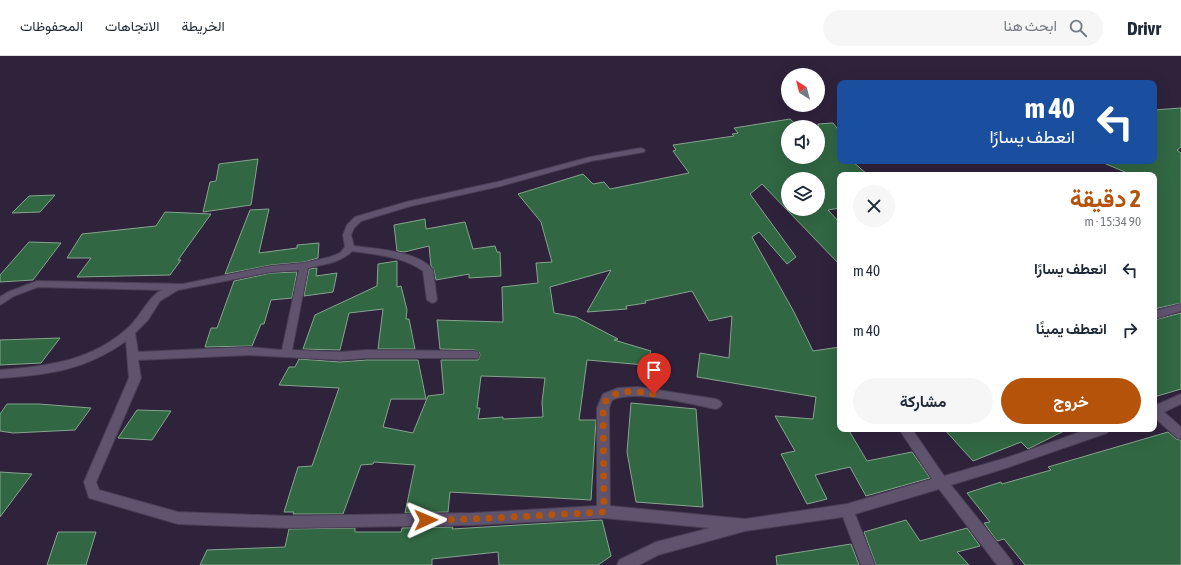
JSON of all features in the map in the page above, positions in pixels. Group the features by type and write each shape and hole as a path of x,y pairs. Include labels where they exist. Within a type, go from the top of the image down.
{"street":[{"path":"350,248 347,235 350,227 358,220 409,204 498,184 590,159 641,150"},
{"path":"0,374 32,371 76,363 101,352 130,331 145,317 154,300 165,292 271,269 304,266 333,259 343,255 350,248"},
{"path":"350,248 407,257 420,262 428,270 432,300"},
{"path":"286,354 304,266"},
{"path":"0,302 11,294 37,284 183,288"},
{"path":"1157,315 1181,307"},
{"path":"130,331 135,378 90,482 94,494 178,518 286,522 473,519 604,512 745,525"},
{"path":"133,356 249,351 340,356 367,354 474,355"},
{"path":"604,512 603,408 607,398 618,392 638,391 716,404"},
{"path":"1157,410 1181,399"},
{"path":"1157,414 1181,434"},
{"path":"907,432 941,482 1006,565"},
{"path":"624,565 656,549 745,525 847,510 1006,463 1094,432"},
{"path":"847,510 868,565"}],"building":[{"path":"1181,108 1181,147 1177,150 1181,153 1181,303 1157,308 1157,172 1125,172 1106,164 1157,164 1157,110"},
{"path":"781,120 781,164 825,164 825,124 833,123 837,128 837,164 855,164 865,172 837,172 837,208 828,210 837,220 837,262 793,216 825,216 825,172 781,172 781,204 762,184 750,194 796,257 787,264 759,232 752,237 794,312 813,351 837,347 837,432 850,432 867,461 912,452 930,478 866,496 850,467 815,475 827,499 807,504 781,454 795,451 775,416 813,419 816,397 697,377 700,353 729,358 732,316 709,321 692,291 645,301 646,303 626,306 627,309 587,312 611,270 550,287 554,313 576,317 618,339 614,340 651,351 645,365 587,360 579,420 596,420 591,500 450,492 448,512 405,513 415,465 374,462 373,464 361,465 343,514 293,514 294,512 284,512 298,467 312,466 339,388 279,385 289,367 295,367 299,359 340,362 367,360 418,360 426,399 391,399 383,427 413,433 428,396 444,394 441,360 478,360 480,355 479,352 474,350 440,349 437,320 503,322 502,287 538,283 536,263 552,262 541,222 518,194 583,174 593,184 604,182 610,189 689,173 673,151 676,150 673,145 734,136 732,134 738,133 734,128","holes":["481,376 545,378 542,402 543,417 503,419 503,417 478,419 480,408 477,408"]},
{"path":"258,159 251,205 203,212 210,182 216,181 219,164"},
{"path":"55,195 40,212 12,213 29,196"},
{"path":"269,209 259,253 297,248 297,245 319,243 318,258 304,262 271,265 225,274 250,210"},
{"path":"165,212 211,214 178,260 181,260 170,275 77,277 91,258 67,258 82,234 156,226"},
{"path":"425,219 426,229 465,222 473,249 495,246 497,252 500,252 501,276 469,278 469,274 436,280 434,270 431,266 429,246 404,252 397,251 394,225"},
{"path":"29,242 61,243 33,280 0,282 0,275"},
{"path":"397,261 397,287 401,286 407,310 406,319 409,319 415,349 378,349 383,309 349,313 340,350 303,349 315,315 377,286 378,264"},
{"path":"317,268 316,276 337,273 333,292 304,296 309,269"},
{"path":"297,272 292,298 271,300 264,324 261,324 252,346 205,347 211,328 217,328 234,281 271,273"},
{"path":"1181,313 1181,389 1157,396 1157,319"},
{"path":"60,338 41,363 0,365 0,340"},
{"path":"631,403 696,409 703,507 636,502 627,452"},
{"path":"7,404 39,404 91,408 75,430 13,433 0,431 0,414"},
{"path":"137,410 171,411 152,440 118,438"},
{"path":"947,432 1062,432 1028,449 1021,442 973,461"},
{"path":"1168,432 1176,439 1181,440 1181,565 1025,565 1004,539 997,541 984,523 990,522 967,493 1001,482 1002,484 1051,470 1048,467"},
{"path":"0,472 32,474 0,517"},
{"path":"602,520 611,556 598,565 499,565 498,552 432,559 432,565 200,565 207,550 285,547 289,529 355,528 355,532 401,532 402,528 453,527 452,529"},
{"path":"906,520 920,541 967,528 980,546 957,552 969,565 876,565 864,532"},
{"path":"58,532 96,532 86,565 47,565"},
{"path":"851,544 859,565 777,565 776,556"}],"route":[{"path":"426,520 604,512 603,408 607,398 618,392 638,391 654,394"}]}
